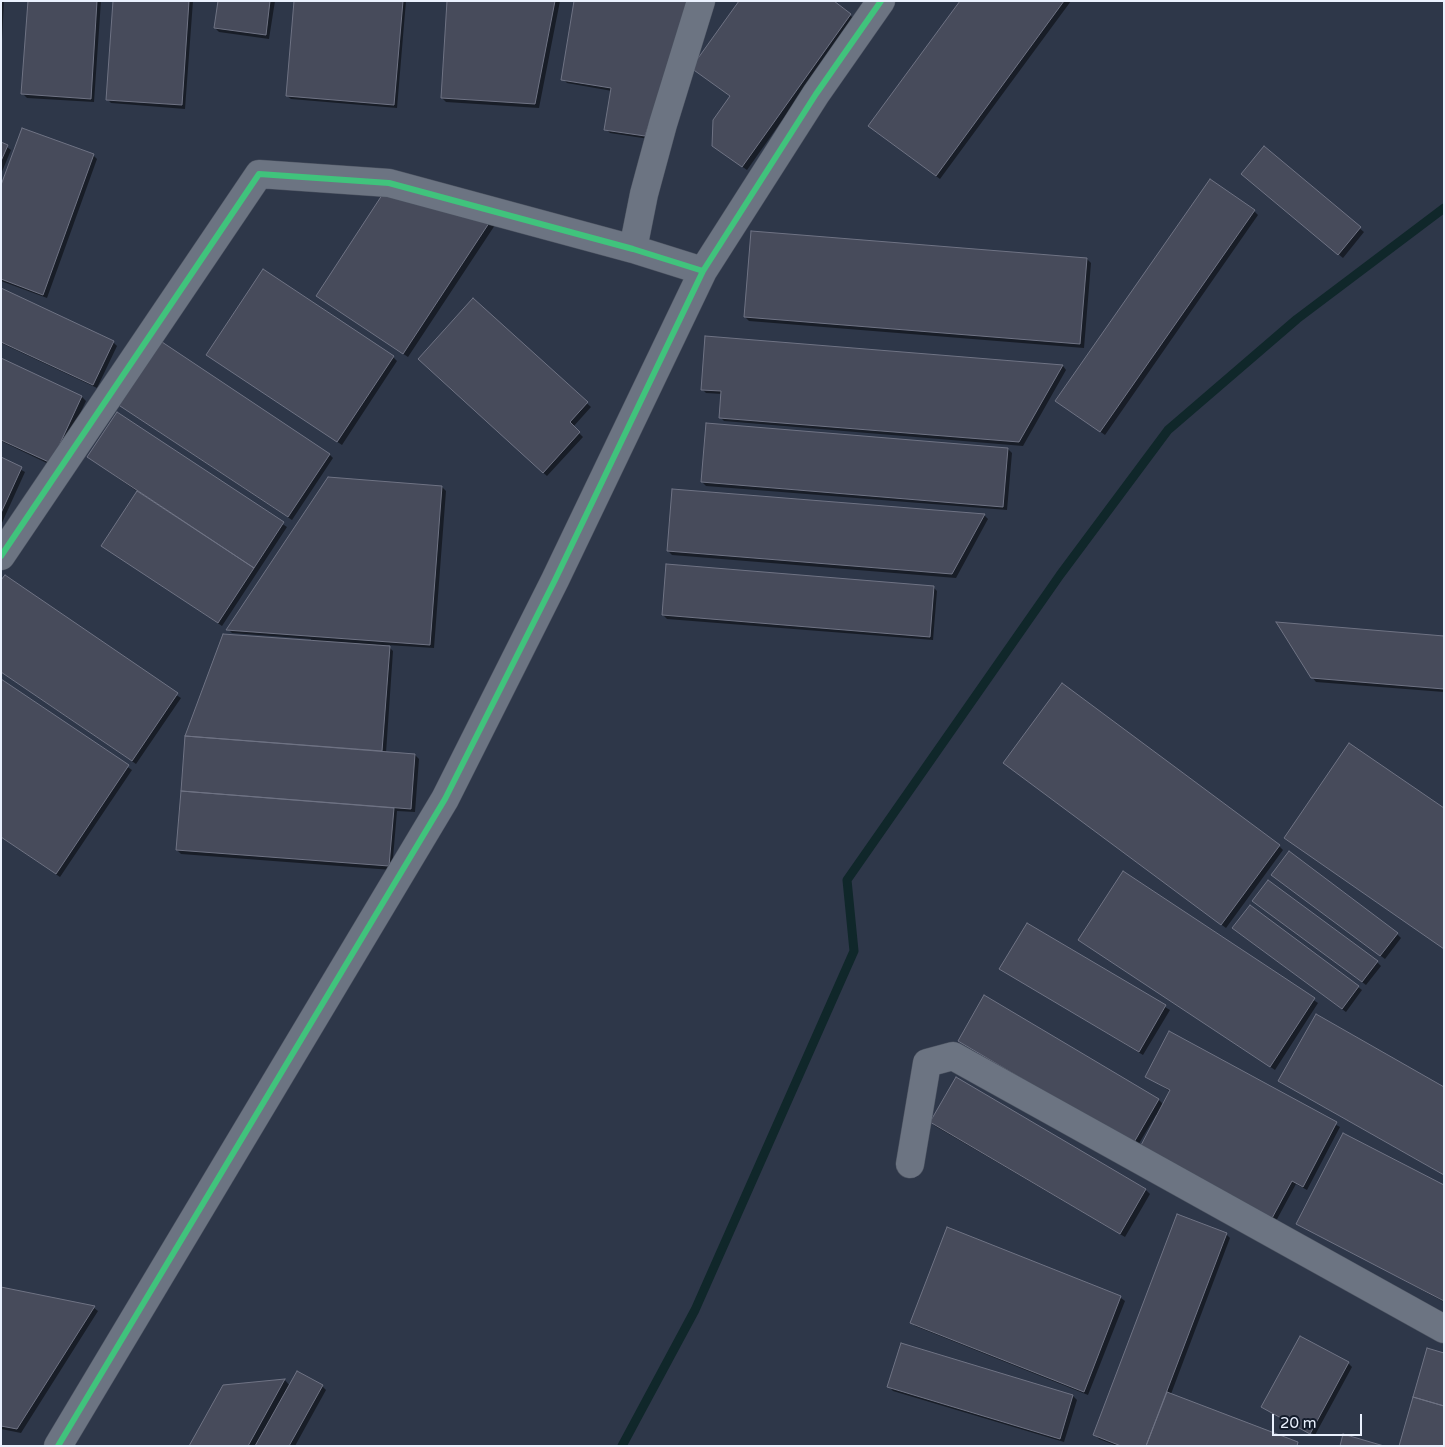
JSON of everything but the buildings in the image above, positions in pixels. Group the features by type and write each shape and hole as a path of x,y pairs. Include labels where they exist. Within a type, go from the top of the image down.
{"street":[{"path":"633,249 644,194 663,124 701,1"},
{"path":"58,1446 445,799 555,580 703,271 816,94 881,1"},
{"path":"1,556 259,174 389,183 633,249 703,271"},
{"path":"910,1164 927,1063 953,1056 1444,1329"}],"waterway":[{"path":"622,1446 695,1310 854,951 847,880 1060,575 1168,430 1297,319 1444,208"}],"cycle path":[{"path":"1,556 259,174 389,183 633,249 703,271 816,94 881,1"},
{"path":"58,1446 445,799 555,580 703,271"}]}
